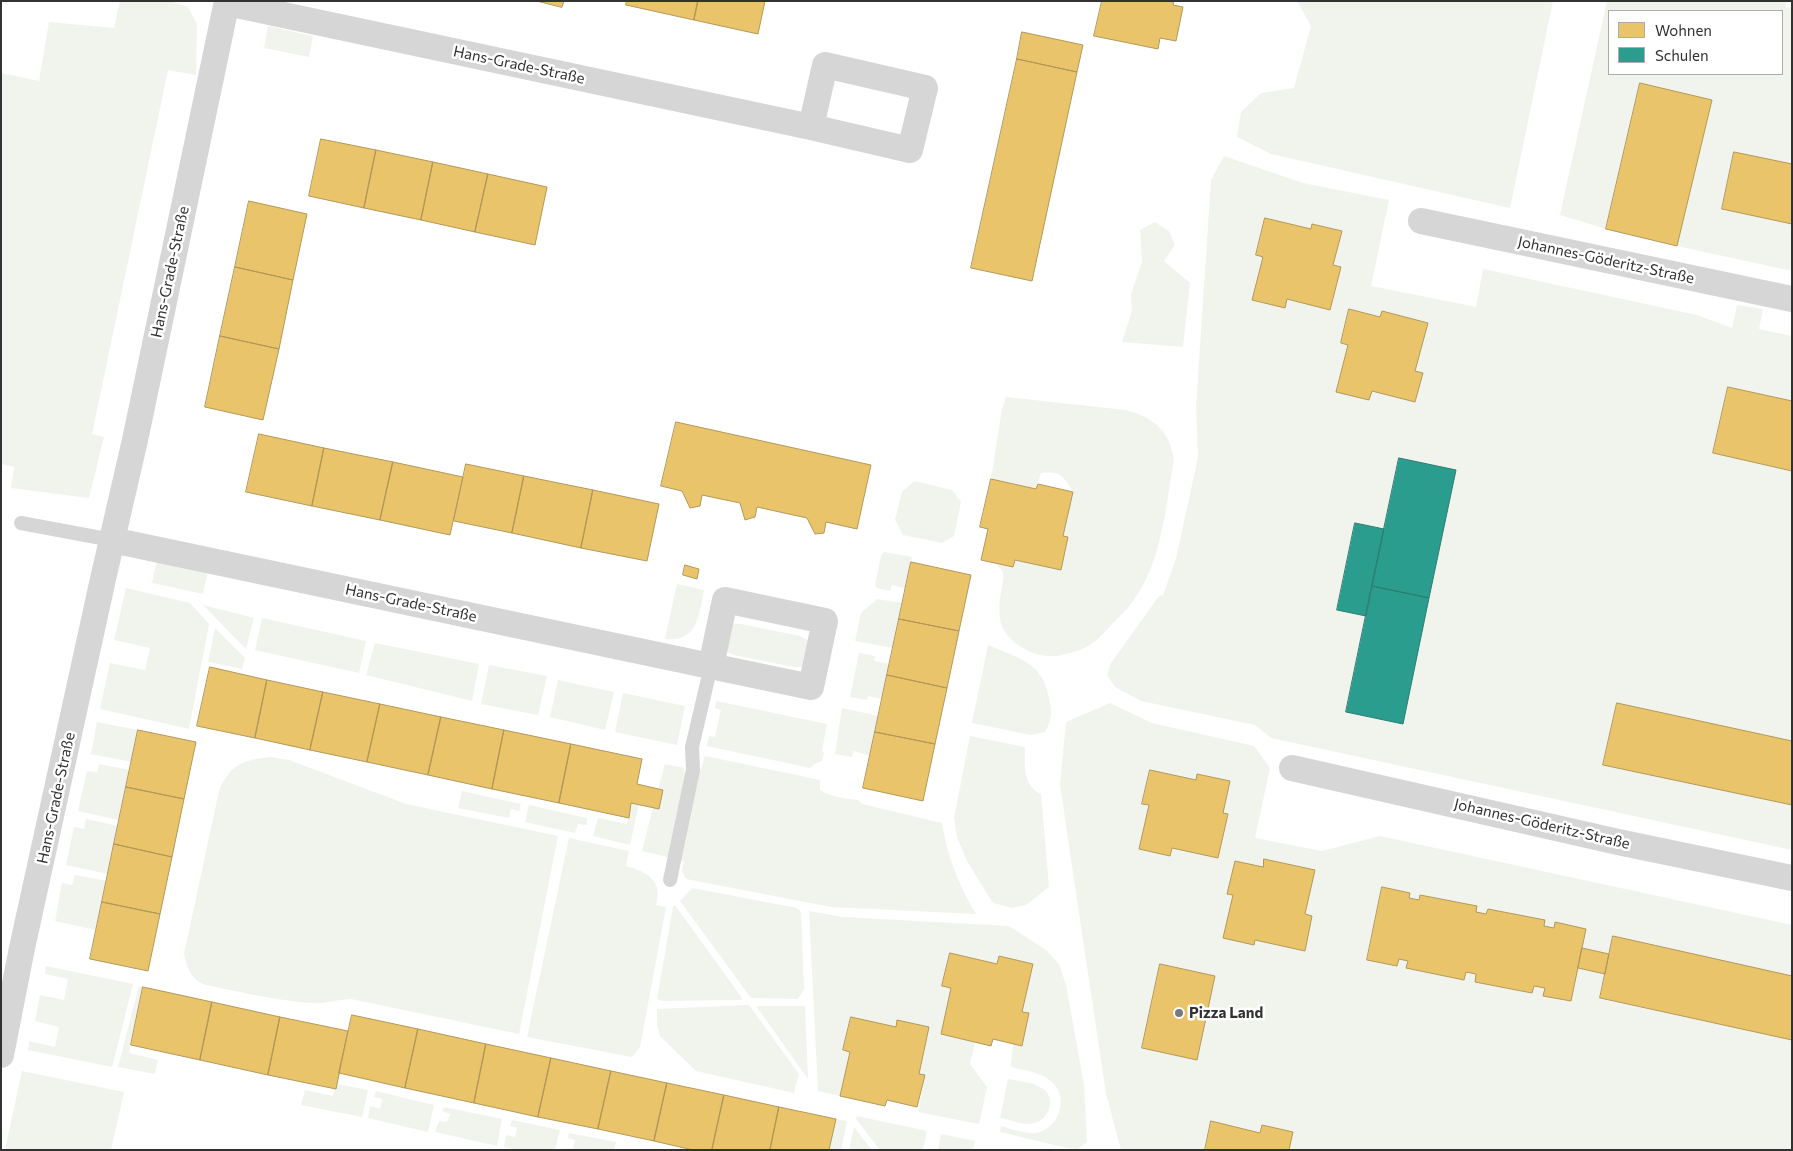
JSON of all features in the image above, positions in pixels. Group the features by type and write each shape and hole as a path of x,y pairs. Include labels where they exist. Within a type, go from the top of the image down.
{"street":[{"name":"Hans-Grade-Straße","path":"1,1055 24,939 135,440 227,2 811,127 910,150 925,88 825,65 811,127"},
{"name":"Johannes-Göderitz-Straße","path":"1421,221 1792,299"},
{"name":"Hans-Grade-Straße","path":"112,540 810,687 825,621 725,600 711,666"},
{"name":"Johannes-Göderitz-Straße","path":"1292,768 1618,842 1792,878"}],"lane":[{"path":"21,523 112,540"},
{"path":"670,880 693,770 692,747 711,666"}],"shaded area":[{"path":"120,1 170,1 188,7 197,24 196,75 168,70 92,434 104,437 89,498 11,488 14,467 1,464 1,73 39,81 49,22 114,28"},
{"path":"1297,1 1553,1 1510,208 1271,154 1237,137 1241,112 1261,93 1294,88 1311,26"},
{"path":"1607,1 1787,1 1786,7 1792,8 1792,271 1677,246 1712,101 1640,84 1606,229 1560,215"},
{"path":"268,26 313,36 309,57 264,48"},
{"path":"1224,156 1303,183 1389,200 1371,286 1476,307 1483,269 1697,315 1732,328 1737,305 1763,309 1759,329 1792,336 1792,401 1728,387 1713,453 1792,471 1792,741 1617,703 1603,765 1792,805 1792,850 1271,738 1255,725 1141,701 1115,687 1107,675 1111,663 1159,596 1163,595 1176,559 1198,457 1196,406 1211,180","holes":["1266,218 1311,229 1312,224 1342,231 1333,265 1341,267 1330,310 1287,299 1284,308 1252,300 1263,257 1256,255","1350,309 1380,317 1382,311 1427,323 1415,371 1423,373 1415,402 1372,391 1369,400 1336,392 1348,345 1341,343","1456,470 1403,724 1346,712 1366,616 1337,610 1355,523 1384,529"]},
{"path":"1155,222 1169,231 1175,245 1164,261 1190,283 1183,347 1122,342 1132,311 1131,294 1142,261 1140,230"},
{"path":"1006,397 1126,410 1136,413 1158,426 1172,449 1174,459 1162,532 1144,583 1133,601 1098,639 1080,650 1062,655 1046,656 1030,652 1010,638 1002,627 1000,604 1003,574 996,564 1013,567 1015,560 1061,570 1068,537 1063,536 1073,492 1060,475 1053,473 1041,473 1036,489 991,479 1002,409"},
{"path":"914,481 952,490 961,502 954,536 942,543 903,535 895,520 902,492"},
{"path":"884,552 912,557 905,588 892,585 890,591 877,588 875,585 881,556"},
{"path":"157,560 208,571 203,594 152,583"},
{"path":"677,584 704,590 698,617 691,632 676,639 665,639"},
{"path":"126,588 190,603 209,624 189,729 100,709 110,663 145,670 150,648 114,640"},
{"path":"877,599 903,603 893,648 855,641 861,613"},
{"path":"203,605 254,618 246,649"},
{"path":"262,618 366,641 359,673 255,650"},
{"path":"733,624 800,636 807,640 812,647 809,662 802,667 794,667 727,652"},
{"path":"215,628 245,658 242,669 208,662"},
{"path":"375,643 479,664 472,701 366,675"},
{"path":"988,645 1028,663 1041,676 1046,686 1051,707 1051,715 1045,732 1031,735 972,723"},
{"path":"859,653 875,656 874,661 890,664 882,699 868,696 867,700 850,697"},
{"path":"489,665 547,676 538,715 481,704"},
{"path":"558,680 614,692 605,730 550,717"},
{"path":"623,693 685,706 677,745 615,732"},
{"path":"716,701 827,724 822,761 810,768 707,746 709,736 715,737 721,710 715,708"},
{"path":"1110,703 1152,723 1254,746 1270,768 1255,838 1322,851 1380,836 1792,925 1792,976 1609,954 1582,948 1585,929 1555,923 1554,928 1544,926 1545,920 1488,909 1486,914 1476,912 1477,906 1420,895 1419,900 1409,898 1410,893 1382,887 1367,959 1397,966 1399,959 1408,961 1406,968 1464,980 1466,972 1476,974 1475,982 1531,993 1534,986 1545,988 1543,996 1571,1001 1578,968 1605,974 1600,999 1792,1040 1792,1150 1289,1150 1292,1132 1262,1125 1260,1133 1212,1121 1205,1150 1121,1150 1106,1094 1060,785 1066,722","holes":["1150,770 1196,780 1198,774 1230,781 1223,813 1228,815 1218,858 1172,848 1170,856 1139,849 1149,805 1142,803","1265,859 1315,870 1305,914 1312,916 1305,951 1255,940 1233,895 1228,894 1235,861 1263,867","1160,965 1215,976 1197,1060 1143,1048"]},
{"path":"842,708 879,716 870,756 854,751 852,757 835,754"},
{"path":"97,722 138,730 132,762 91,754"},
{"path":"970,736 1025,747 1025,767 1028,780 1030,785 1041,794 1049,887 1026,905 1012,908 993,903 967,861 957,837 954,818"},
{"path":"705,756 820,780 820,790 829,794 942,823 954,870 976,914 831,907 686,879 682,871 684,861 642,851 653,807 659,808 663,790 658,789 665,764 684,768 684,773 698,777"},
{"path":"271,757 289,760 406,804 558,836 519,1034 351,999 318,1003 273,998 206,985 194,977 184,954 219,791 228,775 239,765"},
{"path":"99,764 130,770 119,820 78,811 87,771 97,772"},
{"path":"462,791 521,804 519,811 511,809 509,818 458,808"},
{"path":"631,803 639,804 630,845 593,836 598,818 627,824"},
{"path":"529,805 587,818 587,825 578,824 575,833 525,822"},
{"path":"86,819 118,826 108,874 66,865 74,827 84,829"},
{"path":"569,838 629,851 626,866 641,871 652,878 657,889 656,905 666,907 640,1047 632,1057 527,1037"},
{"path":"75,875 107,881 96,930 55,921 62,883 72,885"},
{"path":"692,888 797,908 801,912 804,989 798,999 751,998 680,901"},
{"path":"675,905 742,998 741,1000 663,1001 657,999 673,907"},
{"path":"809,911 843,917 1009,926 1046,950 1059,964 1066,985 1084,1085 1087,1142 1078,1149 1067,1148 1000,1132 1001,1126 1027,1133 1043,1131 1055,1120 1060,1106 1060,1098 1058,1091 1050,1080 1034,1072 1011,1067 1013,1044 1022,1046 1029,1014 1022,1012 1033,964 999,956 997,964 950,953 943,986 951,988 941,1034 975,1042 970,1064 987,1087 979,1124 918,1112 925,1075 919,1074 929,1027 897,1020 896,1027 851,1017 843,1050 850,1052 840,1096 818,1091"},
{"path":"46,966 133,984 112,1067 28,1050 29,1041 55,1047 59,1027 35,1021 40,995 64,1000 68,979 45,974"},
{"path":"139,986 143,987 129,1053 158,1060 155,1074 118,1067"},
{"path":"749,1005 799,1074 794,1093 696,1071 660,1036 657,1025 657,1009"},
{"path":"756,1006 805,1006 808,1079"},
{"path":"22,1071 124,1092 111,1150 5,1150"},
{"path":"1008,1079 1030,1083 1044,1089 1050,1101 1049,1109 1042,1120 1027,1124 1000,1118"},
{"path":"337,1084 368,1090 362,1117 301,1105 305,1090 333,1096"},
{"path":"376,1091 434,1105 428,1132 368,1118 370,1106 380,1109 382,1099 374,1097"},
{"path":"444,1107 502,1119 497,1146 435,1132 439,1121 447,1122 450,1114 442,1111"},
{"path":"857,1116 927,1131 923,1150 880,1150 856,1119"},
{"path":"836,1119 847,1121 841,1150 829,1150"},
{"path":"512,1120 560,1130 555,1150 518,1150 504,1147 506,1135 515,1137 517,1128 510,1126"},
{"path":"854,1127 872,1150 849,1150"},
{"path":"569,1133 616,1142 614,1150 564,1150 564,1148 573,1149 575,1140 568,1138"},
{"path":"941,1134 975,1141 973,1150 938,1150"}],"building: Wohnen":[{"path":"537,1 564,1 562,7"},
{"path":"627,1 698,1 694,20 626,5"},
{"path":"698,1 765,1 758,34 694,20"},
{"path":"1102,1 1174,1 1173,5 1183,7 1176,41 1160,38 1158,49 1094,36"},
{"path":"1022,32 1083,45 1077,72 1017,59"},
{"path":"1017,59 1077,72 1032,281 971,268"},
{"path":"1640,83 1712,100 1677,246 1606,229"},
{"path":"321,139 376,150 364,208 309,196"},
{"path":"376,150 433,162 421,220 364,208"},
{"path":"1734,152 1792,164 1792,224 1722,209"},
{"path":"433,162 488,174 475,232 421,220"},
{"path":"488,174 547,187 535,245 475,232"},
{"path":"249,201 307,214 293,280 235,267"},
{"path":"1265,218 1311,229 1312,224 1342,231 1333,265 1341,267 1330,310 1287,299 1285,308 1252,300 1263,257 1256,255"},
{"path":"235,267 293,280 279,349 220,336"},
{"path":"1349,309 1380,317 1382,311 1428,323 1415,371 1423,373 1415,402 1372,391 1369,400 1336,392 1348,345 1341,343"},
{"path":"220,336 279,349 263,420 205,407"},
{"path":"1728,387 1792,401 1792,471 1713,453"},
{"path":"676,422 871,465 857,529 826,522 824,533 815,534 807,518 757,507 755,517 745,520 740,503 702,495 700,506 690,508 682,491 661,486"},
{"path":"259,434 324,448 312,506 246,492"},
{"path":"324,448 393,462 380,520 312,506"},
{"path":"393,462 463,477 450,535 380,520"},
{"path":"466,464 524,476 512,533 454,521"},
{"path":"524,476 593,490 581,548 512,533"},
{"path":"991,479 1036,489 1038,484 1073,492 1063,536 1068,537 1061,570 1015,560 1013,567 981,560 988,529 980,527"},
{"path":"593,490 659,504 647,561 581,548"},
{"path":"911,562 971,575 959,631 899,619"},
{"path":"685,565 699,569 697,579 683,575"},
{"path":"899,619 959,631 947,688 887,675"},
{"path":"210,667 267,680 255,738 197,726"},
{"path":"887,675 947,688 935,744 875,732"},
{"path":"267,680 323,692 310,750 255,738"},
{"path":"323,692 380,704 367,762 310,750"},
{"path":"1617,703 1792,741 1792,805 1603,765"},
{"path":"380,704 441,717 428,775 367,762"},
{"path":"441,717 504,730 492,789 428,775"},
{"path":"138,730 196,742 184,799 126,787"},
{"path":"504,730 571,744 559,803 492,789"},
{"path":"875,732 935,744 923,801 863,788"},
{"path":"571,744 642,759 637,784 663,790 659,809 631,803 629,818 559,803"},
{"path":"1150,770 1196,780 1197,774 1230,781 1223,813 1228,814 1218,858 1172,848 1170,856 1139,849 1149,805 1142,804"},
{"path":"126,787 184,799 172,857 114,844"},
{"path":"114,844 172,857 160,914 102,902"},
{"path":"1264,859 1315,870 1305,914 1312,916 1305,951 1255,940 1254,945 1223,938 1233,895 1227,894 1235,861 1263,867"},
{"path":"1382,887 1410,893 1409,898 1419,900 1420,895 1477,906 1476,912 1486,914 1488,909 1545,920 1544,926 1554,928 1555,922 1586,929 1571,1001 1543,996 1545,988 1534,986 1532,993 1475,982 1476,974 1466,972 1464,980 1406,968 1408,961 1399,959 1397,966 1367,960"},
{"path":"102,902 160,914 148,971 90,959"},
{"path":"1613,936 1792,976 1792,1040 1600,998"},
{"path":"1582,948 1609,954 1605,974 1578,968"},
{"path":"950,953 997,964 999,956 1033,964 1022,1012 1029,1013 1022,1046 993,1039 991,1046 941,1034 951,988 942,986"},
{"path":"1160,964 1215,976 1197,1060 1142,1048"},
{"path":"143,987 212,1002 200,1060 131,1045"},
{"path":"212,1002 280,1017 268,1075 200,1060"},
{"path":"352,1015 418,1029 405,1088 339,1073"},
{"path":"280,1017 348,1031 336,1089 268,1075"},
{"path":"851,1017 896,1027 897,1020 929,1027 919,1074 925,1075 917,1107 887,1100 885,1106 840,1096 850,1052 843,1050"},
{"path":"418,1029 486,1044 474,1103 405,1088"},
{"path":"486,1044 551,1058 538,1117 474,1103"},
{"path":"551,1058 611,1071 598,1129 538,1117"},
{"path":"611,1071 667,1083 654,1141 598,1129"},
{"path":"667,1083 724,1095 712,1150 693,1150 654,1141"},
{"path":"724,1095 779,1107 770,1150 712,1150"},
{"path":"779,1107 836,1119 829,1150 770,1150"},
{"path":"1211,1121 1260,1133 1262,1125 1293,1132 1289,1150 1205,1150"}],"building: Schulen":[{"path":"1399,458 1456,470 1429,598 1372,586"},
{"path":"1355,523 1384,529 1366,616 1337,610"},
{"path":"1372,586 1429,598 1403,724 1346,712"}],"place":[{"name":"Pizza Land","path":"1179,1013"}]}
